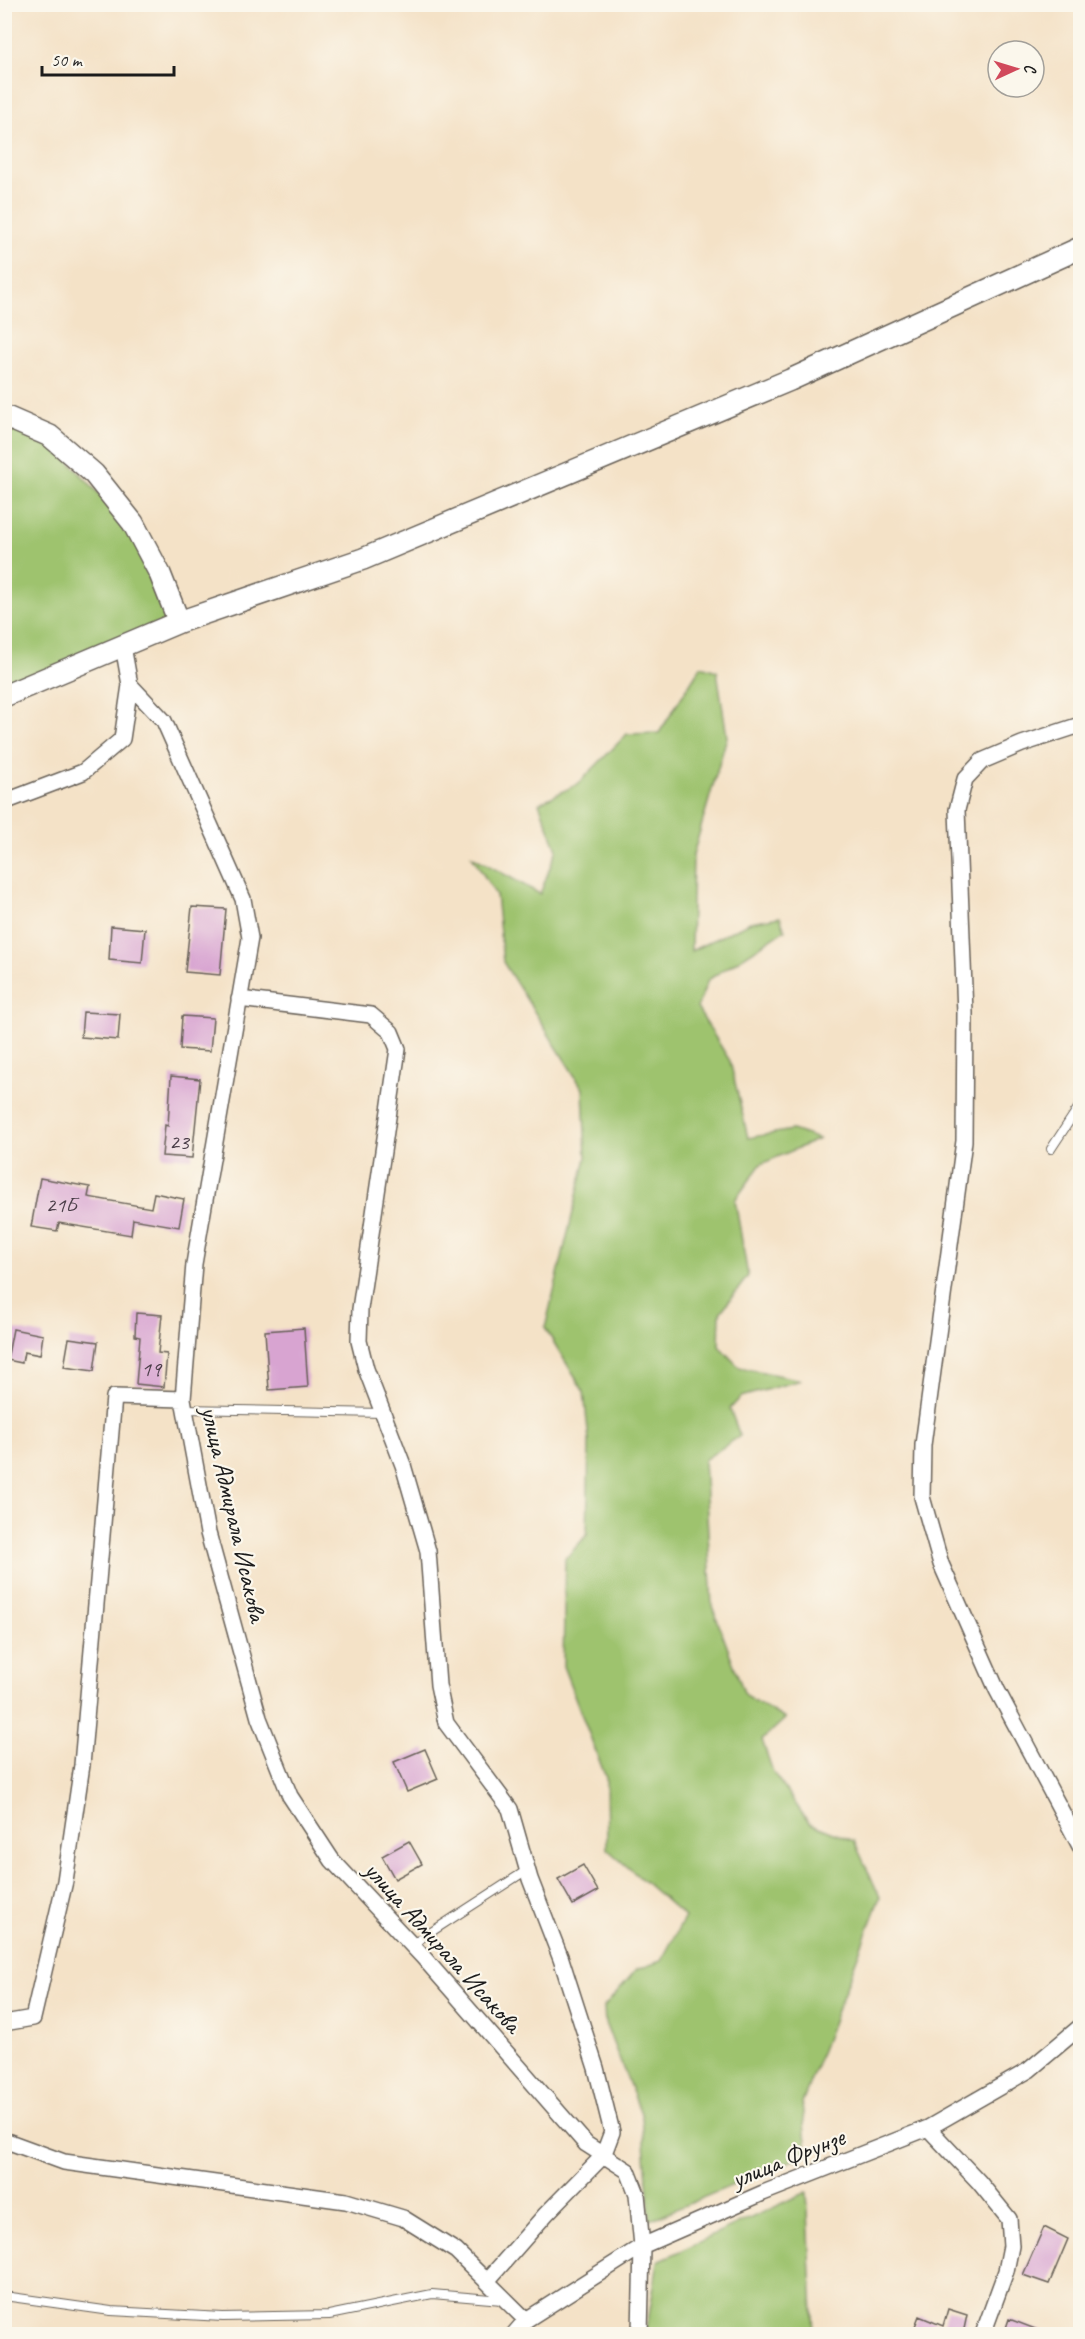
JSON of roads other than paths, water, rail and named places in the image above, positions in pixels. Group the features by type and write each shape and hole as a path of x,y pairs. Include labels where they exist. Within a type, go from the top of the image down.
{"main road":[{"path":"4,696 179,622 363,559 790,380 1080,248"},
{"path":"4,416 50,436 94,474 132,523 160,574 179,622"}],"street":[{"path":"4,802 83,772 122,739 130,685 123,646"},
{"name":"улица Адмирала Исакова","path":"130,685 164,721 243,899 249,938 194,1264 184,1404 208,1533 259,1718 290,1796 332,1860 411,1945 586,2144 628,2171 637,2194 642,2246 640,2334"},
{"path":"1080,725 1022,744 982,761 965,779 957,810 965,1013 963,1141 923,1445 922,1497 942,1564 997,1690 1080,1846"},
{"path":"238,999 371,1015 391,1032 398,1049 360,1308 359,1341 366,1369 403,1465 428,1551 438,1685 446,1724 510,1809 527,1870 561,1959 596,2068 612,2132 603,2156 546,2214 487,2281"},
{"path":"4,2023 33,2018 65,1881 84,1754 114,1397 184,1404"},
{"name":"улица Фрунзе","path":"514,2334 526,2320 642,2246 763,2193 928,2128 1029,2070 1080,2027"},
{"path":"928,2128 979,2182 1009,2219 1011,2246 1008,2263 983,2334"},
{"path":"4,2140 64,2162 346,2201 403,2218 456,2251 526,2320"}],"lane":[{"path":"1051,1149 1080,1105"},
{"path":"184,1404 383,1413"},
{"path":"411,1945 527,1870"},
{"path":"4,2296 111,2311 223,2317 329,2315 432,2294 506,2300"}]}
